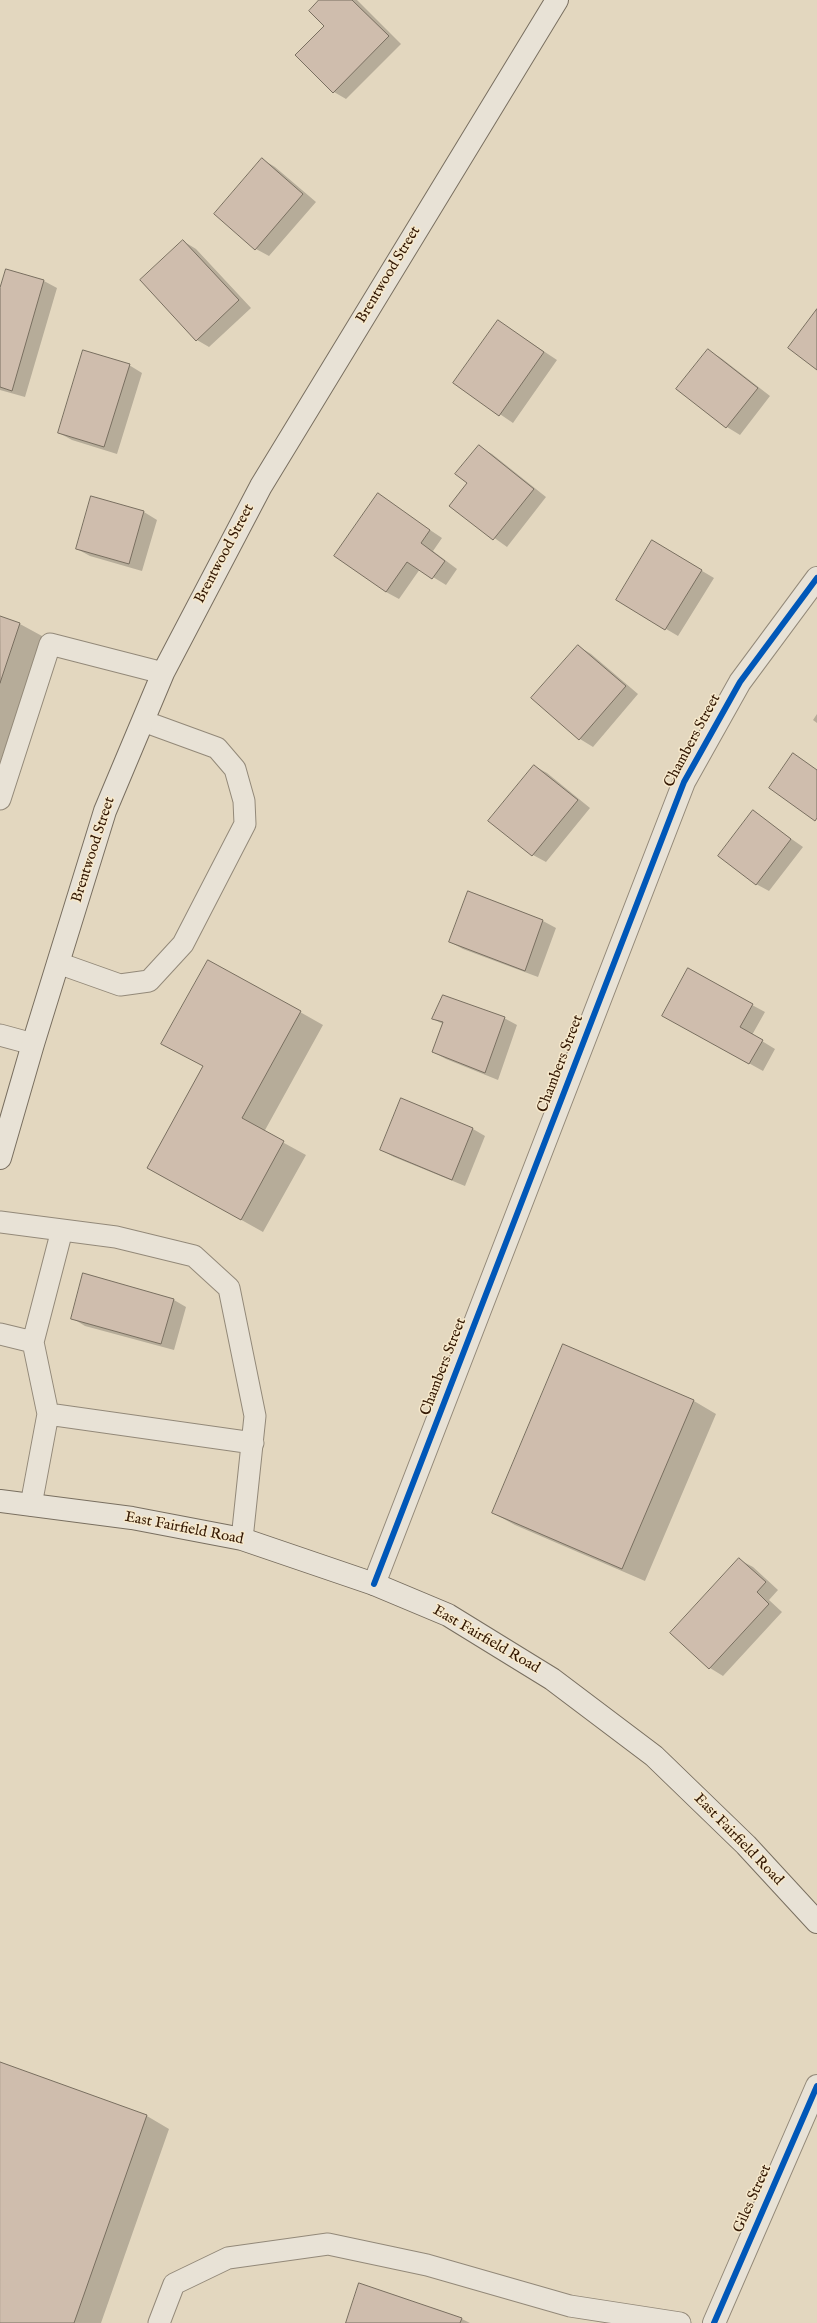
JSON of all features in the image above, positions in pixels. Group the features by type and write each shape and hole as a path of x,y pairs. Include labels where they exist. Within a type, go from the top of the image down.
{"main road":[{"name":"Brentwood Street","path":"0,1158 33,1044 105,811 163,673 261,486 557,0"},
{"name":"Chambers Street","path":"374,1584 684,782 740,682 817,578"},
{"name":"East Fairfield Road","path":"0,1501 132,1518 242,1539 374,1584 448,1615 552,1679 654,1756 746,1845 817,1922"},
{"name":"Giles Street","path":"714,2323 817,2086"}],"lane":[{"path":"0,799 50,644 163,673"},
{"path":"58,963 120,985 149,981 183,944 245,824 244,801 235,769 217,748 143,721"},
{"path":"0,1035 33,1044"},
{"path":"0,1222 116,1237 194,1256 229,1288 255,1416 242,1539"},
{"path":"31,1505 48,1414 33,1342 62,1230"},
{"path":"0,1334 33,1342"},
{"path":"48,1414 253,1443"},
{"path":"159,2323 174,2284 228,2258 328,2244 427,2265 570,2306 680,2323"}],"building":[{"path":"319,0 352,0 389,36 333,93 295,55 324,26 309,11"},
{"path":"262,158 303,194 255,250 214,214"},
{"path":"183,240 239,300 196,341 140,280"},
{"path":"6,269 44,280 12,391 0,387 0,288"},
{"path":"817,309 817,370 788,348"},
{"path":"498,320 544,352 499,416 453,383"},
{"path":"708,349 758,388 726,428 676,389"},
{"path":"83,350 130,364 104,447 58,433"},
{"path":"479,445 534,489 493,540 449,506 467,483 455,474"},
{"path":"378,493 430,530 421,543 445,561 432,579 407,562 386,592 334,556"},
{"path":"91,496 144,511 129,564 76,549"},
{"path":"652,540 702,570 665,630 616,600"},
{"path":"0,616 20,623 0,683"},
{"path":"578,645 626,686 579,740 531,698"},
{"path":"793,753 817,770 817,818 815,821 769,788"},
{"path":"534,765 578,800 532,856 488,821"},
{"path":"753,810 791,839 756,885 718,856"},
{"path":"468,891 543,920 525,971 449,942"},
{"path":"208,960 301,1011 242,1118 284,1141 241,1220 147,1168 203,1066 161,1044"},
{"path":"688,968 753,1004 740,1027 763,1040 749,1064 662,1016"},
{"path":"443,995 505,1017 485,1073 432,1052 443,1022 432,1019"},
{"path":"401,1098 473,1128 452,1180 380,1150"},
{"path":"83,1273 174,1299 161,1344 71,1319"},
{"path":"563,1344 694,1400 622,1569 492,1513"},
{"path":"739,1558 766,1582 757,1592 769,1604 709,1669 670,1633"},
{"path":"0,2062 147,2115 74,2323 0,2323"},
{"path":"359,2283 462,2318 460,2323 346,2323"}],"cycle path":[{"path":"374,1584 684,782 740,682 817,578"},
{"path":"714,2323 817,2086"}]}
